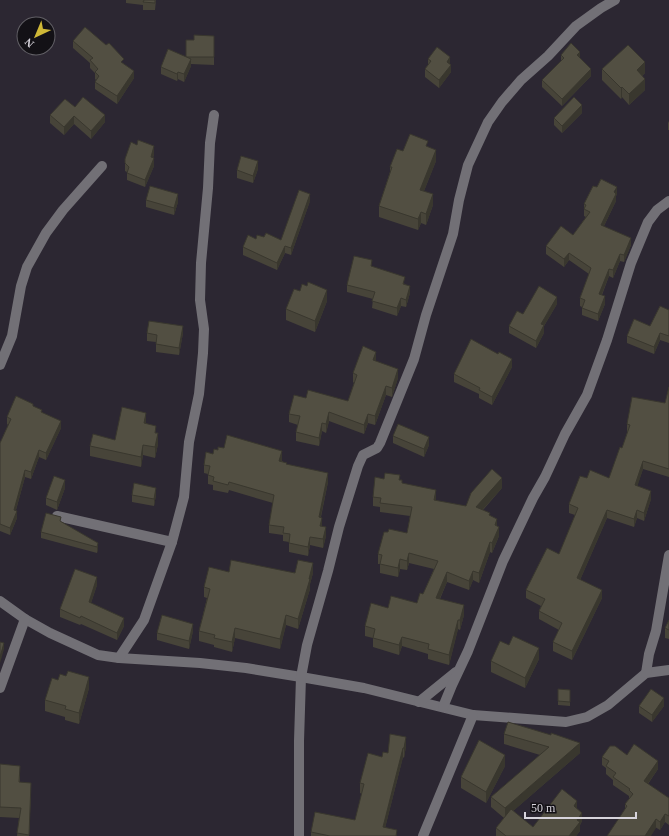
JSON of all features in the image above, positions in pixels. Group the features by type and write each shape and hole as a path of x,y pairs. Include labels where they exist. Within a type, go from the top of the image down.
{"street":[{"path":"299,836 301,677 306,645 328,571 338,527 358,466 363,455 377,448 380,443 414,359 426,315 453,234 459,200 468,165 488,122 502,102 521,80 548,56 576,26 615,0"},
{"path":"119,658 144,620 172,542 184,497 189,442 199,394 203,353 204,329 200,300 201,263 208,188 210,143 214,115"},
{"path":"0,365 12,336 21,286 27,267 64,210 102,166"},
{"path":"443,707 468,651 503,561 565,434 587,394 607,340 631,263 648,222 657,210 669,200"},
{"path":"57,516 172,542"},
{"path":"646,673 649,654 656,631 669,555"},
{"path":"0,600 25,620 98,655 246,668 364,688 473,715 566,722 587,717 608,705 646,673 669,670"},
{"path":"0,688 25,620"},
{"path":"419,702 459,670"},
{"path":"423,836 473,715"}],"building":[{"path":"144,0 155,0 155,3 143,2"},
{"path":"85,27 106,45 109,43 124,59 121,62 134,71 117,96 95,82 99,76 95,72 98,69 90,60 93,58 73,41"},
{"path":"194,35 214,36 214,57 186,57 186,40 194,40"},
{"path":"571,43 580,52 577,55 591,69 562,99 542,80 564,58 561,55"},
{"path":"628,45 645,62 637,70 645,79 629,94 602,69"},
{"path":"437,47 450,57 447,62 451,65 439,80 425,69 431,61 428,59"},
{"path":"168,49 191,59 184,74 178,72 177,74 161,67"},
{"path":"83,97 105,115 91,131 74,116 64,127 50,115 65,99 75,107"},
{"path":"574,97 582,105 562,126 554,118"},
{"path":"410,134 428,141 426,146 436,150 420,190 433,194 426,214 421,212 418,219 379,206 392,167 390,167 397,149 403,151"},
{"path":"138,140 154,146 151,157 154,158 145,180 127,173 129,167 125,163 131,142 137,145"},
{"path":"241,156 258,161 253,176 237,170"},
{"path":"601,179 617,187 614,192 616,194 601,225 631,238 624,255 620,254 613,270 609,269 599,294 605,296 598,314 582,308 585,300 580,298 591,268 569,253 564,259 546,246 561,226 573,235 590,212 584,209 586,205 584,204 593,186 597,187"},
{"path":"150,186 178,194 174,208 146,200"},
{"path":"299,190 310,194 291,248 285,246 277,263 243,247 248,235 256,239 257,235 264,237 266,233 281,240"},
{"path":"354,256 372,260 371,266 405,277 403,284 410,286 406,300 401,298 397,308 372,301 375,292 347,285"},
{"path":"308,282 327,290 315,321 286,309 294,289 300,291 302,284 307,286"},
{"path":"539,286 557,297 541,324 544,325 536,341 509,326 517,311 523,314"},
{"path":"660,306 669,310 669,336 660,333 654,347 627,336 634,319 650,326"},
{"path":"149,321 183,326 179,348 156,344 157,335 147,333"},
{"path":"471,339 498,354 499,352 512,359 492,397 479,390 480,388 454,374"},
{"path":"363,346 376,352 373,360 398,369 392,388 386,386 375,416 368,414 364,425 329,412 326,424 322,423 319,438 296,432 300,416 289,414 294,395 306,398 308,390 348,401 357,375 353,373"},
{"path":"669,387 669,469 643,461 635,485 651,491 644,513 637,510 634,519 607,510 577,578 602,590 572,651 553,642 562,623 539,611 545,599 526,590 547,548 559,554 578,508 569,504 580,476 587,478 590,470 609,478 630,425 627,424 632,397 665,403"},
{"path":"16,396 33,404 33,406 42,410 41,412 61,421 46,453 39,450 31,472 25,470 14,510 17,511 10,528 0,524 0,443 11,419 7,417"},
{"path":"122,407 146,413 144,423 156,426 155,433 158,433 155,447 143,445 141,457 90,446 93,434 115,440"},
{"path":"398,424 429,437 424,449 393,436"},
{"path":"227,435 282,451 279,461 287,463 286,464 328,473 319,517 322,518 320,526 326,527 323,539 310,537 308,547 289,543 290,534 283,533 284,527 269,525 274,495 229,482 228,485 213,481 214,477 208,475 210,466 204,465 206,452 213,454 214,449 218,450 218,447 224,448"},
{"path":"492,469 502,478 476,507 490,513 489,515 497,519 495,525 499,527 492,543 490,542 479,573 473,571 469,581 447,572 436,598 464,605 460,620 458,620 449,655 428,649 429,644 402,637 399,645 373,638 375,629 365,626 371,603 388,608 391,596 417,603 420,593 423,594 438,561 409,553 407,561 400,559 398,568 380,564 382,555 378,554 384,532 388,532 389,529 407,533 412,507 380,503 381,498 373,497 375,477 384,479 385,473 400,475 399,480 402,480 402,483 436,490 434,500 466,506 471,493"},
{"path":"54,476 65,480 57,502 46,498"},
{"path":"134,483 156,488 154,499 132,495"},
{"path":"46,513 61,517 60,521 98,543 97,547 41,532"},
{"path":"231,560 295,573 298,560 313,563 310,579 298,619 286,615 280,639 235,628 232,642 214,638 215,635 199,631 210,589 204,587 209,567 229,572"},
{"path":"75,569 97,577 89,602 124,618 117,633 81,616 80,618 60,609"},
{"path":"162,615 193,624 189,641 157,633"},
{"path":"669,620 669,630 665,628"},
{"path":"513,636 539,648 525,678 491,661 500,641 509,645"},
{"path":"0,642 4,643 0,657"},
{"path":"68,671 89,677 79,713 65,709 66,706 45,700 52,678 58,680 60,674 66,676"},
{"path":"558,689 570,690 570,702 558,701"},
{"path":"651,689 664,698 652,715 639,706"},
{"path":"508,722 551,735 551,733 580,743 505,808 491,797 549,747 504,734"},
{"path":"390,734 406,737 383,827 397,830 396,836 330,836 311,832 315,812 355,820 364,784 360,783 368,753 382,757 383,752 388,753"},
{"path":"479,740 505,755 486,792 461,777"},
{"path":"634,744 658,761 644,781 669,798 669,816 665,814 660,822 656,819 645,836 607,836 627,806 625,804 633,794 629,790 630,789 613,777 616,773 606,766 609,761 602,757 610,746 615,746 627,755"},
{"path":"0,764 20,766 19,782 31,783 29,835 17,833 21,808 0,807"},
{"path":"562,789 577,801 574,806 582,813 577,820 580,822 569,836 506,836 496,828 511,809 533,827"}]}
